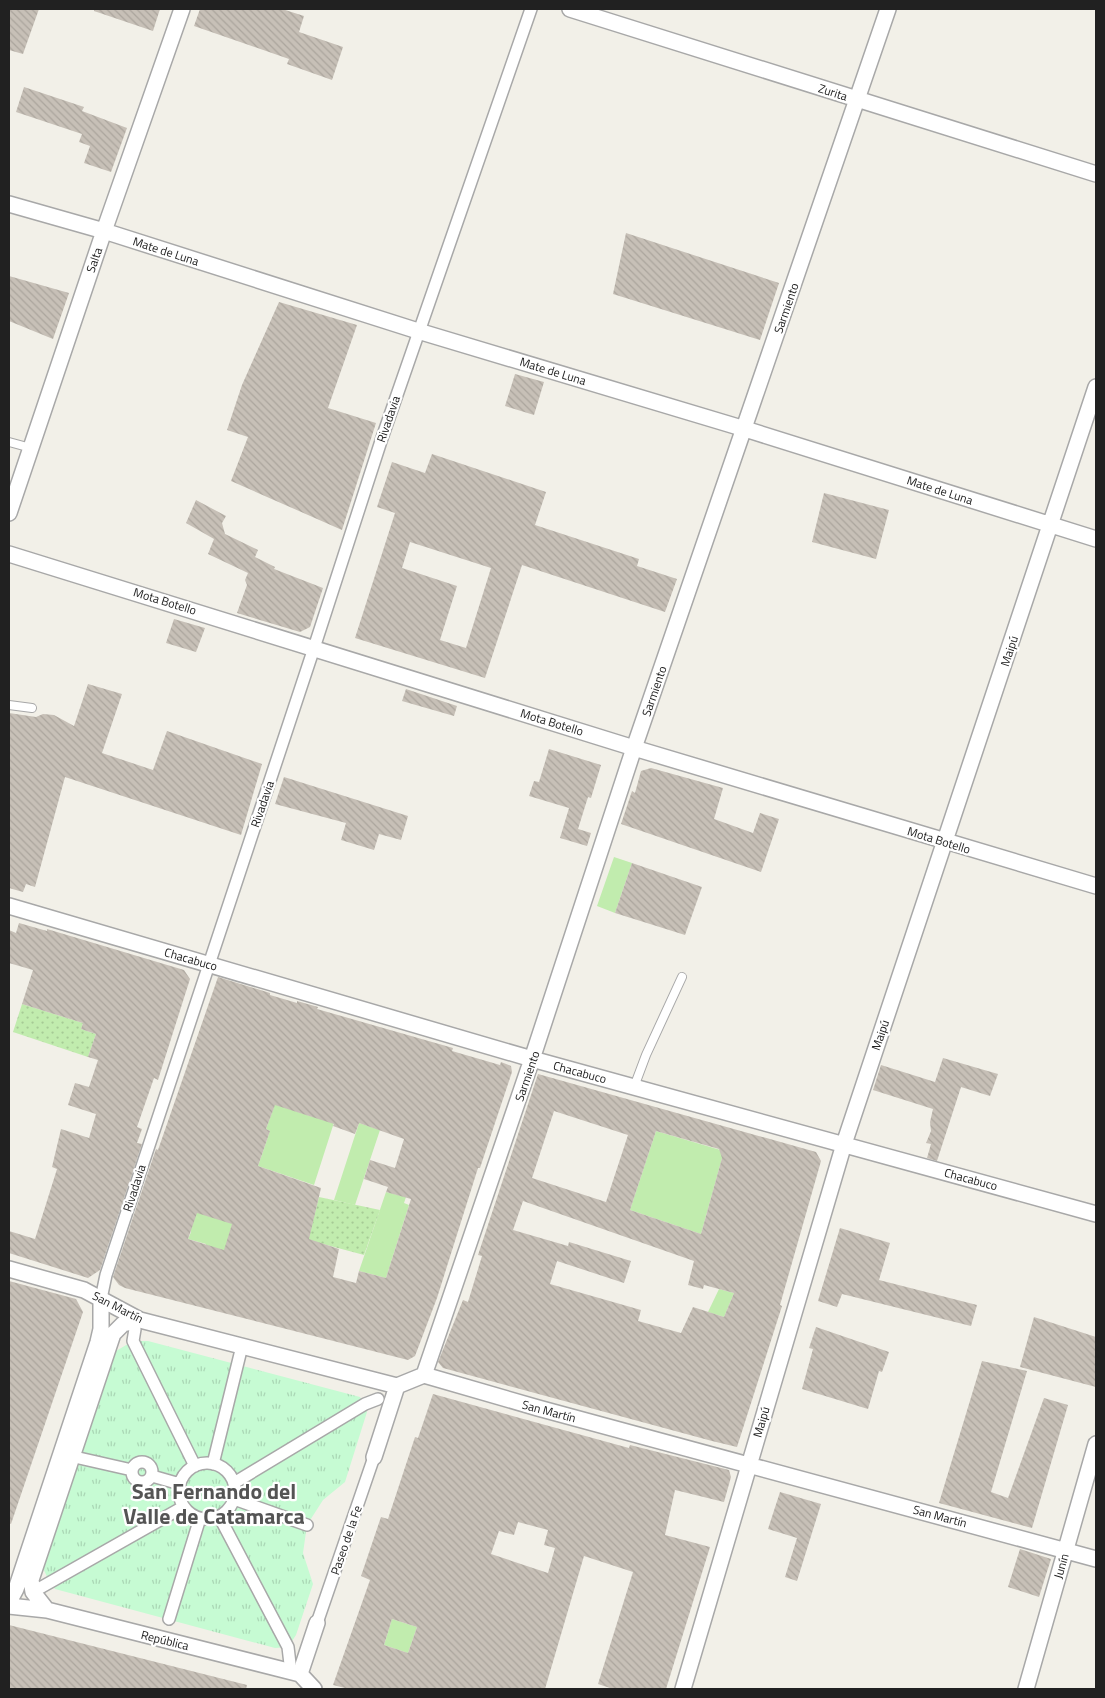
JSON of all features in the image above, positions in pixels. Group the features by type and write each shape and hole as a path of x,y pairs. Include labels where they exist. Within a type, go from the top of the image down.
{"street":[{"name":"Salta","path":"9,513 104,231 182,9"},
{"name":"Rivadavia","path":"9,1602 16,1589 98,1342 101,1329 101,1299 106,1275 314,648 380,441 531,9"},
{"name":"Zurita","path":"570,9 1096,174"},
{"name":"Sarmiento","path":"424,1375 532,1059 634,748 888,9"},
{"name":"Mate de Luna","path":"9,204 104,231 418,331 745,429 1096,539"},
{"name":"Maipú","path":"683,1689 844,1144 1096,387"},
{"name":"Mota Botello","path":"9,554 634,748 1096,886"},
{"name":"Chacabuco","path":"9,906 532,1059 1096,1214"},
{"name":"San Martín","path":"9,1269 84,1290 101,1299 137,1325 242,1346 396,1386"},
{"path":"47,1610 33,1592 32,1580 113,1334 123,1324 137,1325 133,1341 195,1466"},
{"path":"213,1464 242,1346"},
{"name":"San Martín","path":"424,1375 1096,1559"},
{"path":"374,1456 396,1386 424,1375"},
{"path":"234,1483 365,1404 378,1399"},
{"name":"Junín","path":"1026,1689 1096,1444"},
{"name":"Paseo de la Fe","path":"318,1623 374,1456"},
{"path":"79,1458 132,1470 135,1464 145,1462 151,1466 152,1476 180,1484"},
{"path":"204,1463 213,1464 226,1470 234,1483 234,1499 231,1506 219,1516 206,1519 200,1518 188,1512 178,1491 188,1470 204,1463"},
{"path":"234,1499 307,1525"},
{"path":"40,1588 184,1507"},
{"path":"219,1516 288,1647 295,1669 314,1689"},
{"path":"169,1619 200,1518"},
{"name":"República","path":"9,1606 47,1610 295,1669"},
{"path":"295,1669 318,1623"}],"lane":[{"path":"9,442 30,448"},
{"path":"9,705 32,708"},
{"path":"634,1087 682,978"}],"green space":[{"path":"614,857 632,863 615,913 597,906"},
{"path":"22,1004 83,1023 81,1029 96,1034 88,1057 13,1032"},
{"path":"273,1100 283,1107 313,1117 339,1107 314,1185 258,1166 270,1131 266,1129 274,1107"},
{"path":"359,1123 380,1130 355,1205 334,1200"},
{"path":"656,1131 724,1151 701,1234 630,1210"},
{"path":"250,1163 224,1253 206,1248 206,1244 188,1239 191,1232 179,1207"},
{"path":"386,1192 406,1197 404,1203 409,1205 386,1278 359,1271"},
{"path":"319,1197 380,1210 364,1255 308,1240"},
{"path":"719,1289 734,1293 724,1317 708,1312"},
{"path":"133,1341 148,1341 360,1397 367,1412 345,1482 323,1500 307,1525 303,1553 313,1584 296,1635 288,1647 275,1648 55,1589 49,1581 43,1568 116,1351"},
{"path":"392,1619 417,1627 408,1653 384,1645"}],"building":[{"path":"9,9 39,9 23,54 9,50"},
{"path":"94,9 160,9 153,31 94,11"},
{"path":"200,9 282,9 304,16 299,32 343,47 332,80 287,64 289,59 194,26"},
{"path":"24,87 84,107 82,111 127,128 111,172 84,163 90,146 79,142 82,134 16,112"},
{"path":"626,233 779,283 760,340 613,294"},
{"path":"9,276 69,293 53,339 9,321"},
{"path":"279,302 357,325 328,408 376,423 342,530 231,481 248,437 227,430 242,385"},
{"path":"515,374 544,382 534,415 505,406"},
{"path":"432,454 546,492 535,525 639,559 637,566 677,579 665,612 522,565 485,678 355,638 395,513 377,507 392,462 425,473","holes":["410,542 491,568 466,648 440,640 457,586 402,568"]},
{"path":"824,493 889,510 876,559 812,542"},
{"path":"196,500 226,516 222,523 225,534 258,550 255,557 275,567 274,569 323,588 310,627 300,632 237,613 247,585 245,580 248,573 208,554 214,539 186,523"},
{"path":"174,619 205,628 196,652 166,643"},
{"path":"88,684 122,694 102,753 153,770 167,731 262,764 241,835 65,777 35,887 26,884 23,892 9,888 9,713 36,717 43,714 54,715 74,726"},
{"path":"406,689 457,706 454,716 402,701"},
{"path":"549,749 601,765 591,798 588,797 578,829 591,833 587,846 560,838 569,808 529,796 534,781 539,782"},
{"path":"651,768 723,788 714,819 753,833 760,813 779,819 761,872 621,824 632,791 635,793 641,771"},
{"path":"284,777 408,816 401,840 379,834 374,850 341,840 346,823 275,804"},
{"path":"632,863 702,887 685,935 615,913"},
{"path":"19,923 47,931 47,929 184,970 190,979 158,1080 154,1078 137,1127 142,1129 137,1143 142,1144 100,1270 88,1278 9,1253 9,1231 35,1239 57,1169 52,1167 61,1129 89,1138 96,1114 68,1105 75,1083 89,1087 98,1060 88,1057 96,1034 81,1029 83,1023 22,1004 33,970 9,963 9,930 16,933"},
{"path":"218,977 270,993 270,995 318,1007 317,1009 453,1048 452,1051 500,1065 501,1062 511,1066 512,1072 480,1168 478,1168 437,1298 415,1356 408,1360 119,1285 113,1277 156,1149 158,1150","holes":["275,1105 334,1124 333,1126 355,1134 359,1123 404,1139 395,1168 370,1160 364,1179 388,1187 386,1192 411,1199 386,1278 359,1271 356,1283 333,1277 339,1249 309,1239 321,1188 258,1166 270,1131 266,1129","197,1213 232,1224 224,1250 188,1239"]},
{"path":"943,1058 998,1074 990,1096 961,1087 937,1161 927,1158 931,1144 926,1143 931,1131 930,1122 933,1109 873,1090 881,1065 935,1082"},
{"path":"538,1074 816,1152 821,1161 780,1305 782,1306 737,1447 443,1368 438,1362 463,1300 468,1302 482,1256 478,1255","holes":["554,1111 628,1135 606,1202 532,1178","656,1131 719,1149 722,1158 701,1234 630,1210","523,1201 694,1261 688,1285 703,1289 704,1285 734,1293 724,1317 693,1307 681,1333 638,1321 641,1310 550,1284 557,1261 624,1283 631,1261 569,1242 568,1246 513,1230"]},
{"path":"840,1228 890,1243 879,1280 977,1305 971,1326 842,1294 837,1307 818,1301"},
{"path":"9,1281 76,1299 83,1312 11,1524 9,1523"},
{"path":"1034,1317 1096,1337 1096,1387 1020,1367"},
{"path":"816,1327 889,1352 882,1372 879,1371 868,1409 802,1389 813,1349 809,1348"},
{"path":"982,1361 1027,1371 991,1492 1008,1498 1044,1398 1068,1405 1032,1528 939,1503"},
{"path":"433,1394 629,1448 630,1445 729,1470 731,1477 724,1502 675,1490 665,1535 710,1547 666,1689 613,1689 598,1684 633,1572 584,1556 545,1689 349,1689 333,1685 370,1580 361,1576 381,1517 388,1519 415,1437 418,1438","holes":["518,1522 548,1530 544,1545 555,1548 548,1573 491,1554 499,1531 514,1535","392,1619 417,1627 408,1653 384,1645"]},
{"path":"780,1492 821,1504 797,1581 785,1577 797,1538 768,1529"},
{"path":"1020,1549 1051,1559 1039,1597 1008,1587"},
{"path":"9,1625 247,1685 246,1689 9,1689"}],"district":[{"name":"San Fernando del Valle de Catamarca","path":"214,1504"}]}
